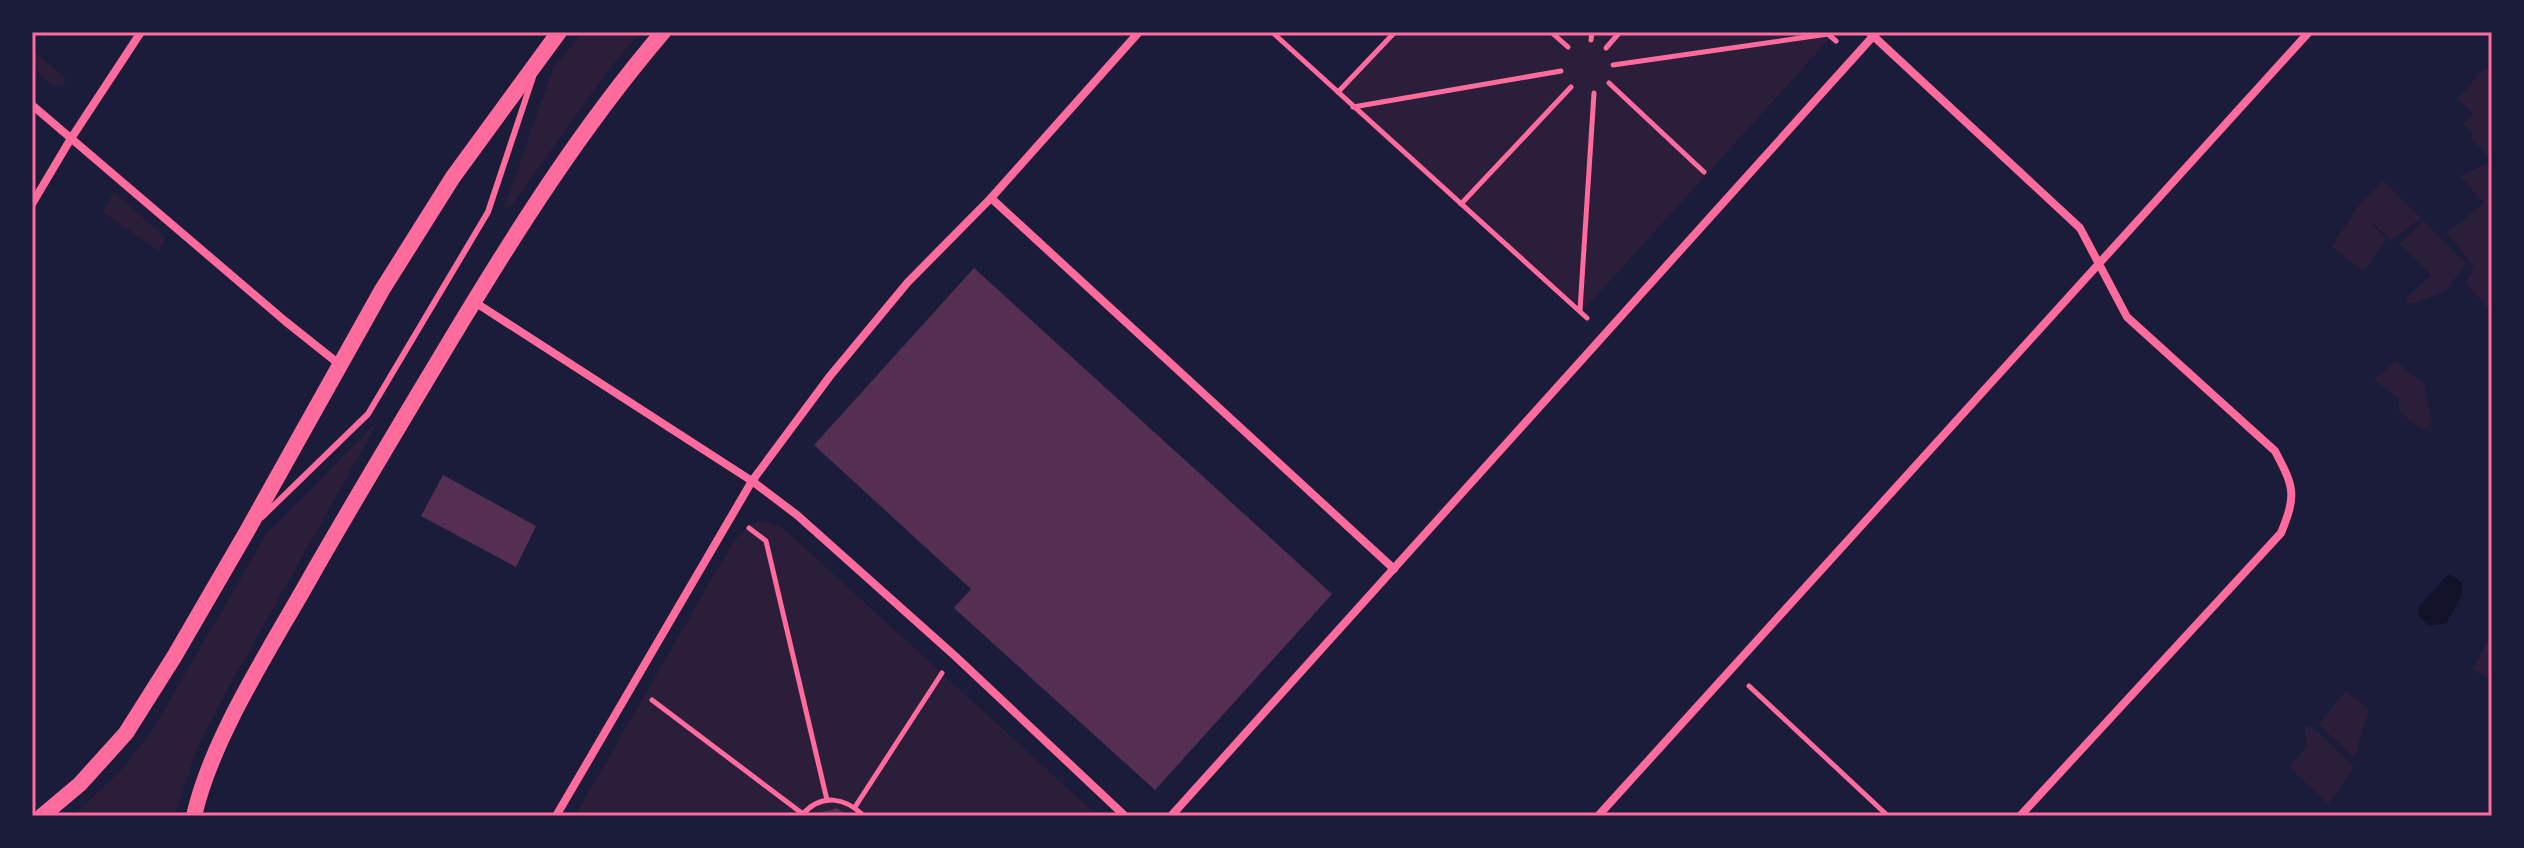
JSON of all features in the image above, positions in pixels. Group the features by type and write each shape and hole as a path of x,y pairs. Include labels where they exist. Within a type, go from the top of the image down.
{"main road":[{"path":"42,816 80,784 126,733 246,533 382,290 453,177 559,32"},
{"path":"194,816 213,760 245,693 473,301 518,227 585,132 663,32"}],"street":[{"path":"32,204 141,32"},
{"path":"556,816 752,481 830,376 908,282 991,198 1139,32"},
{"path":"1598,816 2309,32"},
{"path":"1171,816 1855,58 1873,33 2080,228 2127,317 2275,451 2290,480 2292,505 2281,533 2020,816"},
{"path":"32,105 339,364"},
{"path":"991,198 1394,569"},
{"path":"473,301 752,481 797,515 955,656 1125,816"}],"lane":[{"path":"246,533 368,414 488,212 540,55"}],"path":[{"path":"1272,32 1605,334"},
{"path":"1337,92 1395,32"},
{"path":"1551,32 1568,47"},
{"path":"1591,40 1592,32"},
{"path":"1606,48 1620,32"},
{"path":"1613,65 1829,33 1855,58"},
{"path":"1353,107 1561,71"},
{"path":"1609,83 1704,172"},
{"path":"1461,204 1571,87"},
{"path":"1580,311 1594,93"},
{"path":"766,541 827,800"},
{"path":"1731,669 1888,816"},
{"path":"855,807 932,686"},
{"path":"631,688 661,705 802,815 809,807 827,800 847,802 864,816"}],"shaded area":[{"path":"583,32 640,32 604,76 512,205 504,209 553,68"},
{"path":"1392,32 1830,32 1833,35 1580,314 1333,93"},
{"path":"32,49 66,79 63,86 53,87 32,66"},
{"path":"2485,68 2492,74 2492,161 2472,139 2472,131 2463,124 2473,113 2457,99"},
{"path":"2492,161 2492,312 2466,283 2474,266 2447,233 2484,203 2460,176"},
{"path":"2383,181 2421,218 2392,240 2369,220 2386,240 2363,272 2332,246 2357,208"},
{"path":"114,192 166,238 159,251 103,212"},
{"path":"2424,221 2466,264 2444,293 2409,304 2406,297 2431,275 2399,243"},
{"path":"2396,361 2424,384 2432,422 2423,431 2399,411 2399,399 2374,379"},
{"path":"379,420 196,750 175,816 73,816 123,768 152,731 267,533"},
{"path":"762,521 782,527 1098,816 575,816 733,542 751,523"},
{"path":"2449,574 2462,582 2462,594 2447,623 2429,626 2420,618 2418,607"},
{"path":"2492,632 2492,679 2472,670"},
{"path":"2346,691 2369,710 2354,758 2318,724"},
{"path":"2305,725 2316,730 2354,767 2328,804 2289,767 2306,748"}],"building":[{"path":"974,268 1332,594 1155,790 954,608 971,589 814,445"},
{"path":"443,475 536,526 516,567 421,516"},
{"path":"837,808 849,816 811,816 811,815"}]}
